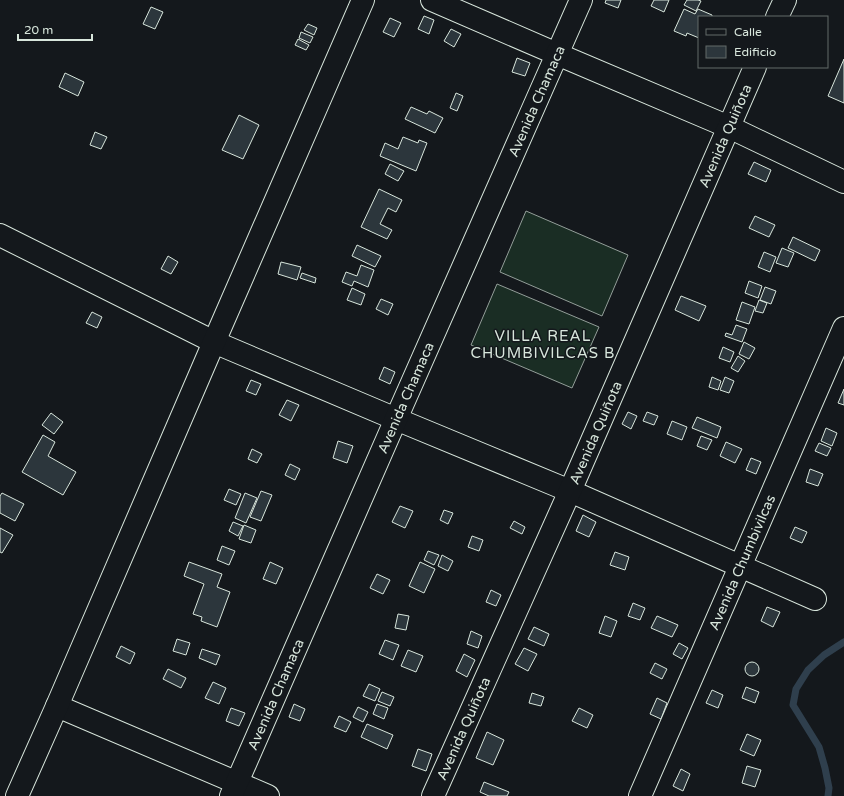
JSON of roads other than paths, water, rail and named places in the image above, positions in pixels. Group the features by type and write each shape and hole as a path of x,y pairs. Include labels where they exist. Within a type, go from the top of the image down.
{"street":[{"path":"17,796 362,0"},
{"path":"432,0 729,127 844,182"},
{"name":"Avenida Chamaca","path":"234,790 396,418 581,0"},
{"path":"777,16 785,0"},
{"name":"Avenida Quiñota","path":"433,796 570,491 755,68"},
{"path":"0,235 214,342 570,491 815,599"},
{"name":"Avenida Chumbivilcas","path":"640,796 844,328"},
{"path":"57,706 234,790 268,796"}],"waterway":[{"path":"828,796 829,788 819,747 793,705 796,689 808,670 824,655 844,642"}],"district":[{"name":"VILLA REAL CHUMBIVILCAS B","path":"543,344"}]}
